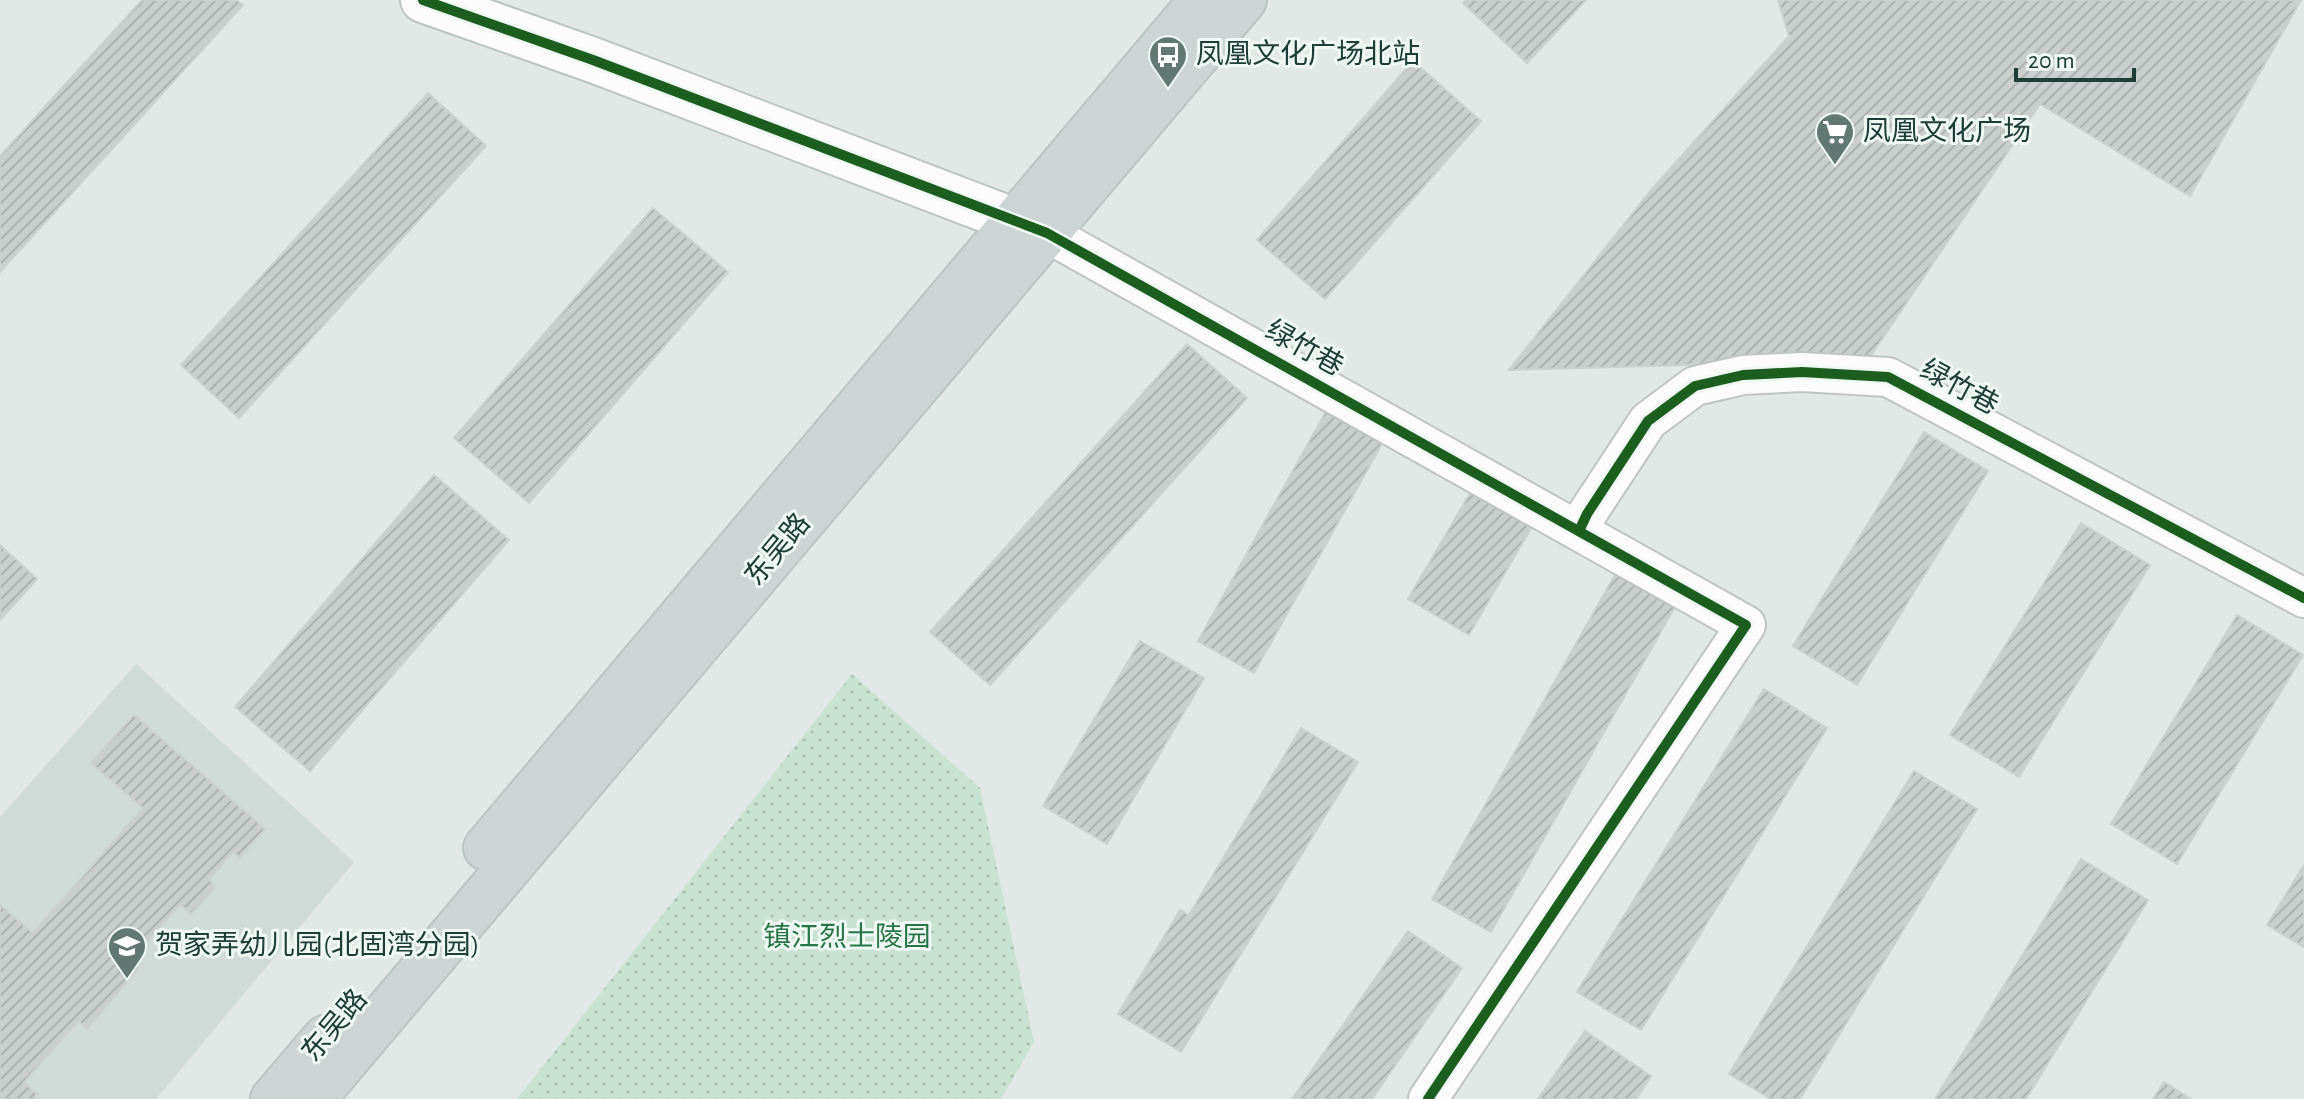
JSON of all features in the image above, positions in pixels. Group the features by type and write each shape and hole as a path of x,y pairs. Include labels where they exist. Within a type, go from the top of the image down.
{"main road":[{"name":"东吴路","path":"313,1099 1031,227 1202,0"},
{"name":"东吴路","path":"273,1099 1031,227 1244,0"}],"street":[{"path":"423,0 608,66 1031,227"},
{"name":"绿竹巷","path":"1031,227 1746,625 1428,1099"},
{"name":"绿竹巷","path":"1579,531 1648,421 1695,386 1743,375 1787,373 1888,377 2304,598"}],"shaded area":[{"name":"贺家弄幼儿园(北固湾分园)","path":"136,664 354,862 156,1099 0,1099 0,817"}],"green space":[{"name":"镇江烈士陵园","path":"852,674 980,788 1034,1042 1001,1099 517,1099"}],"building":[{"path":"142,0 237,0 243,5 0,272 0,156"},
{"path":"1466,0 1586,0 1527,63 1463,3"},
{"name":"凤凰文化广场","path":"1778,0 2301,0 2190,196 2040,104 1868,360 1509,370 1651,190 1789,36"},
{"path":"1413,61 1481,121 1325,299 1257,240"},
{"path":"428,93 486,146 239,418 181,365"},
{"path":"653,208 728,272 529,503 454,438"},
{"path":"1187,344 1247,398 990,685 930,632"},
{"path":"1330,404 1387,435 1254,673 1198,641"},
{"path":"1924,432 1988,471 1857,685 1793,646"},
{"path":"434,475 509,540 310,771 235,707"},
{"path":"1473,488 1534,523 1469,635 1408,599"},
{"path":"2081,523 2150,565 2019,777 1950,735"},
{"path":"0,545 37,579 0,620"},
{"path":"1617,571 1676,605 1491,932 1432,899"},
{"path":"2237,615 2303,655 2177,864 2111,824"},
{"path":"1140,641 1204,678 1107,844 1043,806"},
{"path":"1764,689 1827,728 1641,1030 1577,992"},
{"path":"134,715 265,829 240,858 233,852 209,879 215,888 191,914 180,904 130,961 138,969 87,1029 78,1021 24,1082 37,1094 33,1099 0,1099 0,905 33,933 143,808 91,763"},
{"path":"1301,728 1358,762 1181,1052 1118,1014 1180,910 1189,915"},
{"path":"1914,771 1977,809 1800,1099 1771,1099 1729,1074"},
{"path":"2081,859 2148,900 2026,1099 1935,1099"},
{"path":"2304,865 2304,947 2267,925"},
{"path":"1408,931 1462,968 1372,1099 1292,1099"},
{"path":"1585,1031 1651,1076 1636,1099 1538,1099"},
{"path":"2164,1082 2191,1099 2153,1099"}],"cycle path":[{"path":"423,0 593,60 1047,233 1746,625 1428,1099"},
{"path":"1579,531 1648,421 1695,386 1743,375 1802,372 1888,377 2304,598"}],"place":[{"name":"凤凰文化广场北站","path":"1168,89"},
{"name":"凤凰文化广场","path":"1835,166"},
{"name":"贺家弄幼儿园(北固湾分园)","path":"127,980"}]}
